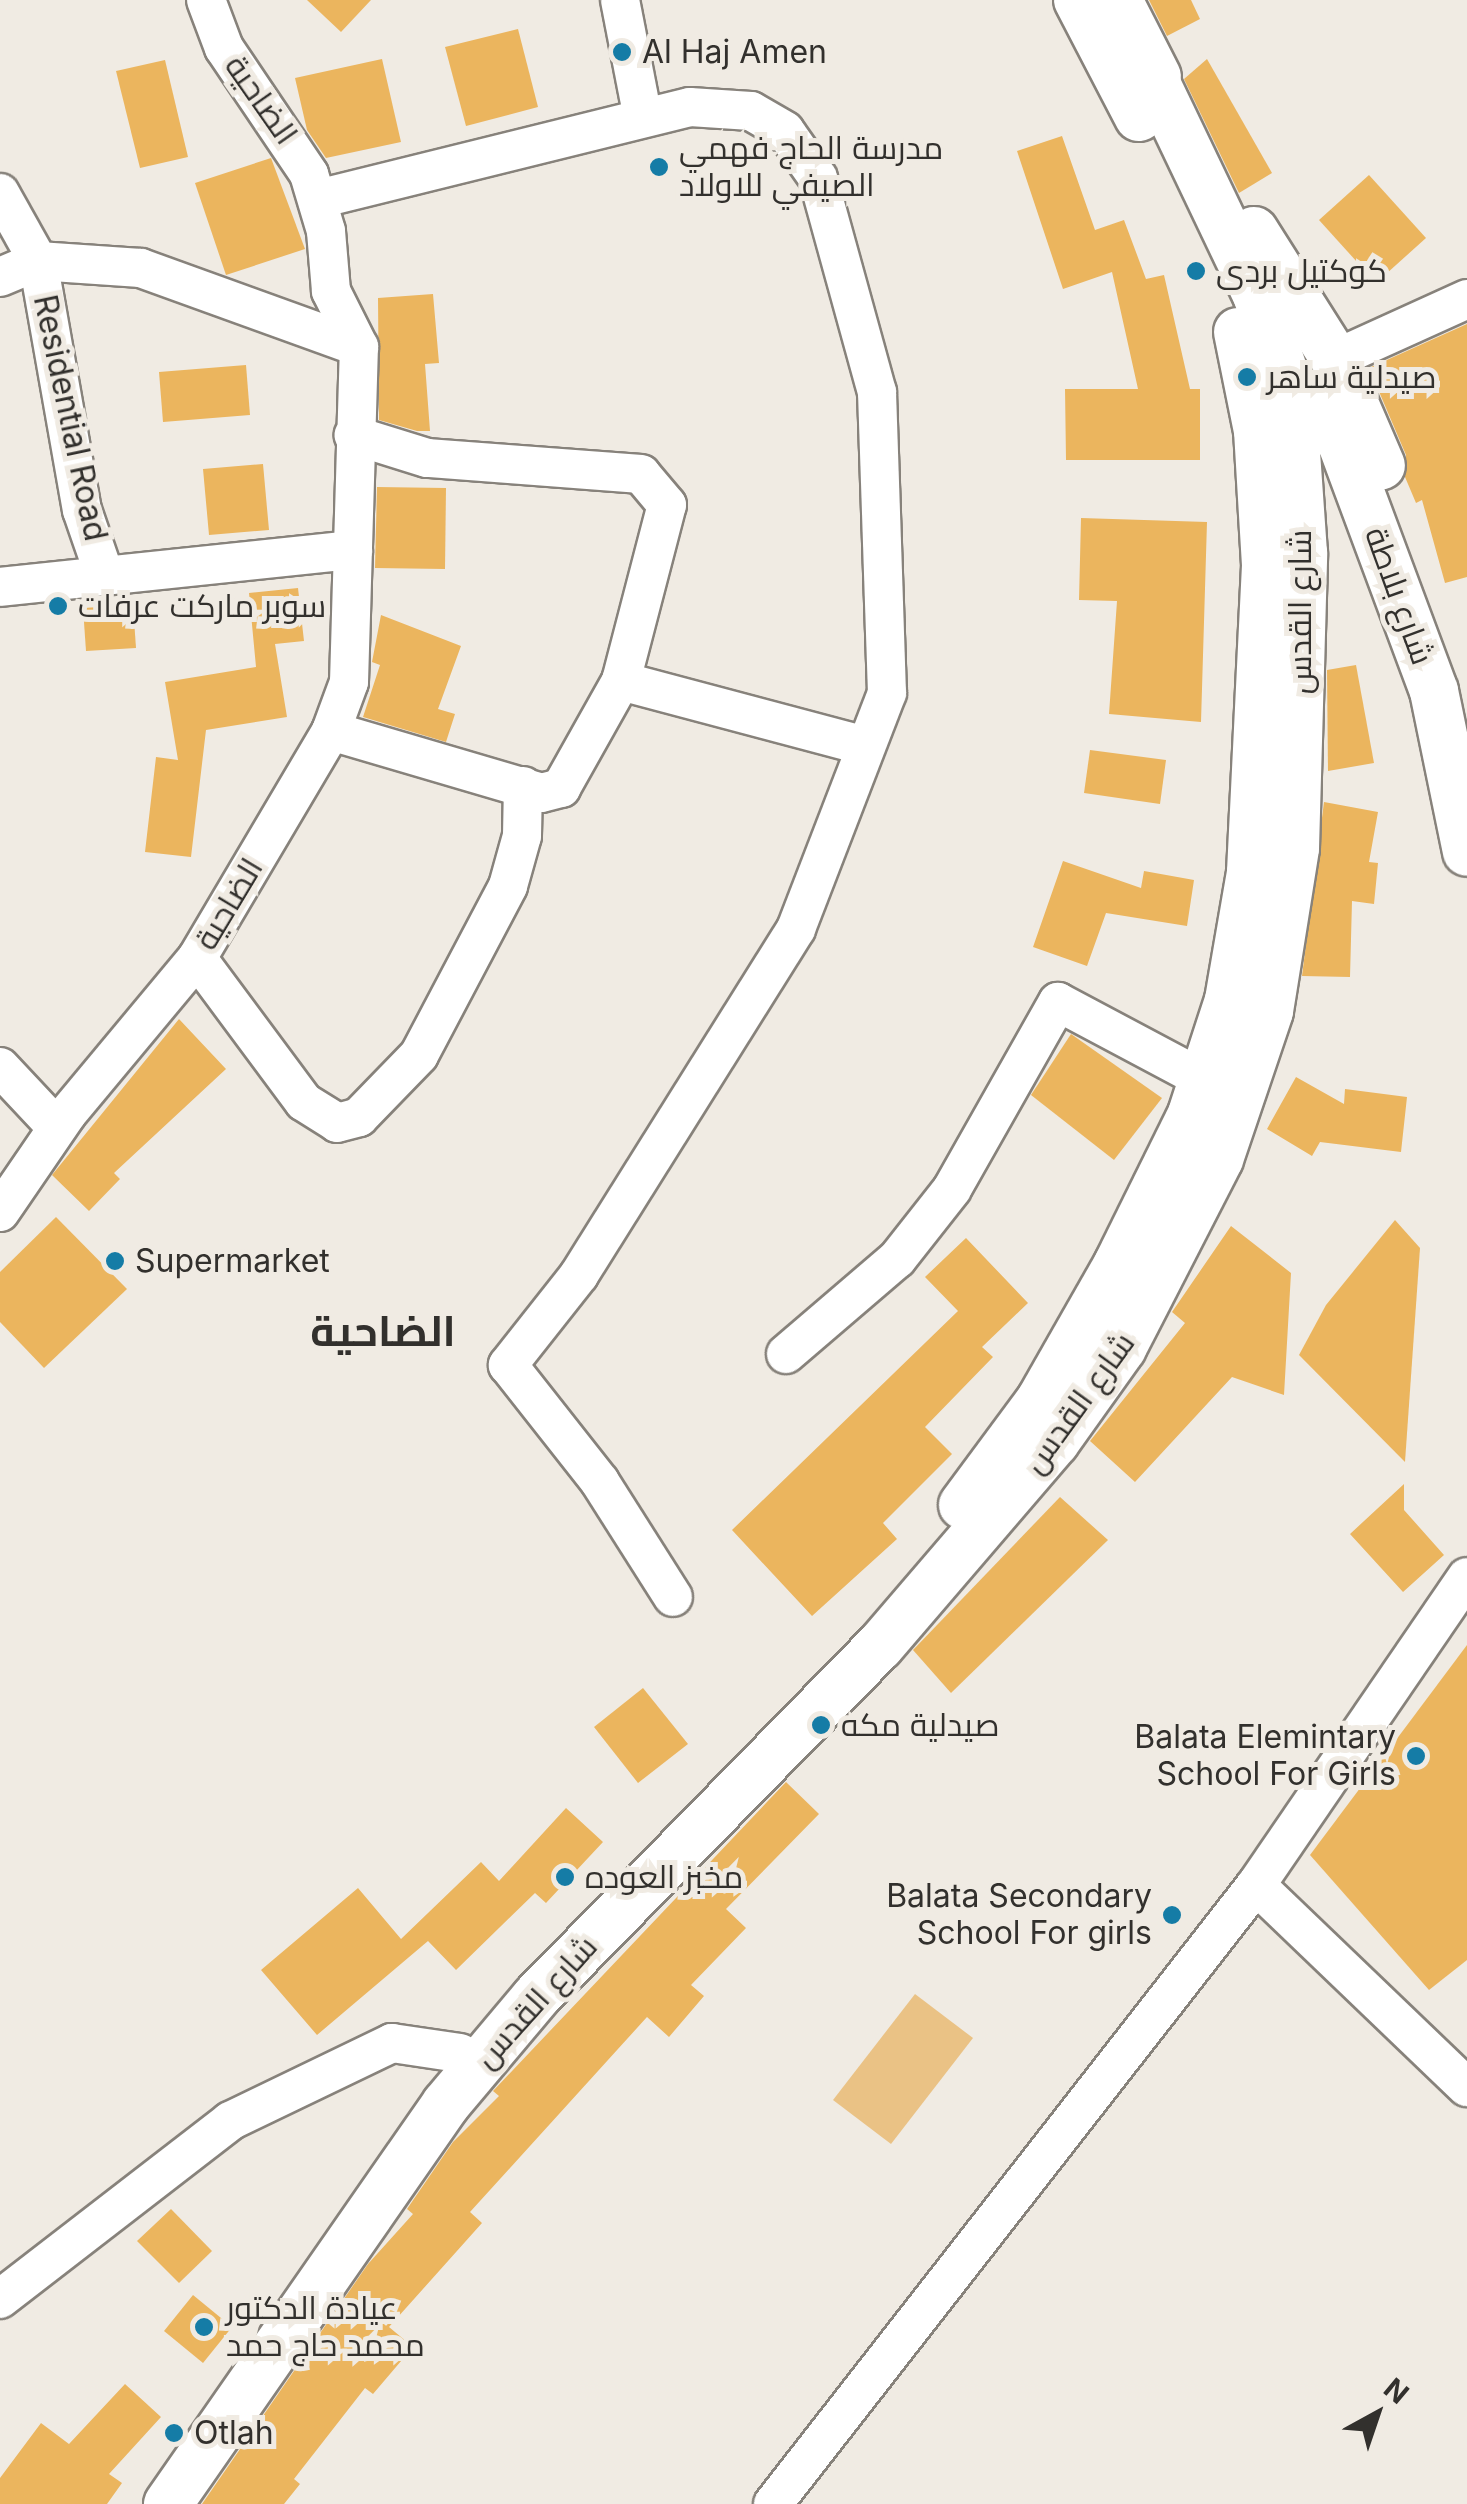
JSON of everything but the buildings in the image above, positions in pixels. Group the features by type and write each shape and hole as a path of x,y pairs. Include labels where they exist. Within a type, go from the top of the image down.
{"main road":[{"path":"1078,0 1238,332"},
{"path":"1118,0 1141,52"},
{"name":"شارع بلاطة","path":"1141,52 1336,360 1467,694"},
{"name":"شارع القدس","path":"168,2504 446,2104 536,1996 954,1566 1055,1442 1163,1275 1245,1090 1284,933 1295,848 1303,552 1280,374 1257,295 1141,52"},
{"name":"شارع بلاطة","path":"1238,332 1340,441 1434,691 1467,852"},
{"name":"شارع القدس","path":"142,2504 460,2052 559,1935 977,1489 1040,1401 1118,1264 1203,1078 1229,1000 1244,908 1260,738 1264,527 1258,432 1238,332"}],"street":[{"name":"الضاحية","path":"0,1212 57,1128 197,958 331,731 349,682 352,436 359,347 331,291 318,199 288,134 224,48 206,0"},
{"path":"620,0 642,118"},
{"path":"318,199 642,118 713,105 751,111 785,131 818,178 877,392 887,693 796,929 579,1275 508,1366 600,1482 673,1597"},
{"name":"Residential Road","path":"0,194 38,261 82,510 104,574"},
{"path":"0,277 38,261 141,268 359,347"},
{"path":"1336,360 1467,299"},
{"path":"331,731 541,793 560,788 621,681 667,505 641,474 427,458 352,436"},
{"path":"0,586 353,550"},
{"path":"621,681 866,746"},
{"path":"197,958 304,1102 337,1124 359,1117 419,1054 508,886 522,836 523,786"},
{"path":"786,1354 897,1258 952,1189 1058,1002 1203,1078"},
{"path":"0,1067 57,1128"},
{"path":"773,2504 1256,1885 1467,1577"},
{"path":"1256,1885 1467,2087"},
{"path":"0,2300 230,2121 392,2043 460,2052"}],"shaded area":[{"path":"915,1994 973,2038 891,2144 833,2100"}],"place":[{"name":"Al Haj Amen","path":"622,52"},
{"name":"مدرسة الحاج فهمي الصيفي للاولاد","path":"659,167"},
{"name":"كوكتيل بردى","path":"1196,271"},
{"name":"صيدلية ساهر","path":"1247,377"},
{"name":"سوبر ماركت عرفات","path":"58,606"},
{"name":"Supermarket","path":"115,1261"},
{"name":"صيدلية مكه","path":"821,1725"},
{"name":"Balata Elemintary School For Girls","path":"1416,1756"},
{"name":"مخبز العوده","path":"565,1877"},
{"name":"Balata Secondary School For girls","path":"1172,1915"},
{"name":"عيادة الدكتور محمد حاج حمد","path":"204,2327"},
{"name":"Otlah","path":"174,2433"}],"district":[{"name":"الضاحية","path":"383,1331"}]}
